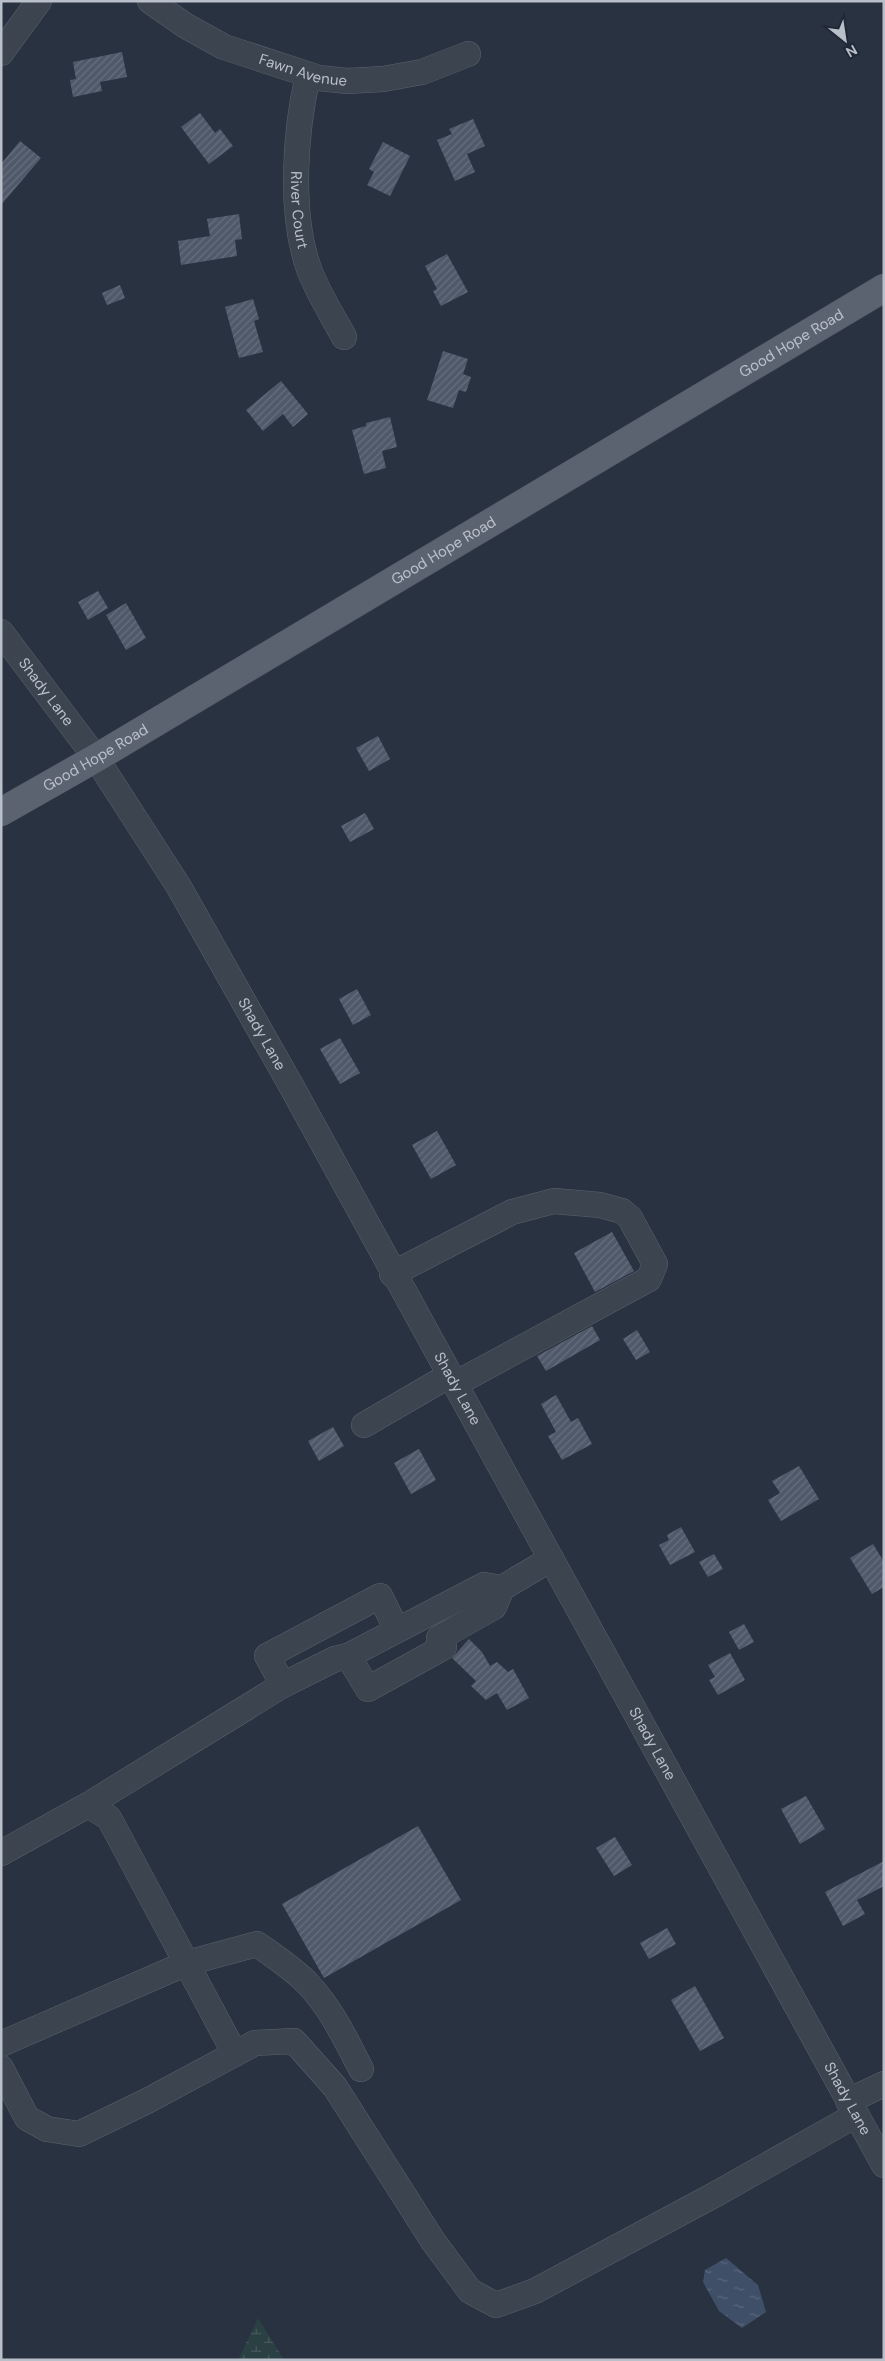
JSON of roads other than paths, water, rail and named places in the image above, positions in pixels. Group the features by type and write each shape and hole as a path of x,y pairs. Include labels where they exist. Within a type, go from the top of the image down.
{"main road":[{"name":"Good Hope Road","path":"1,812 96,758 884,288"}],"street":[{"path":"1,53 39,1"},
{"name":"Fawn Avenue","path":"150,1 186,26 224,47 308,74 347,81 384,79 422,72 468,54"},
{"name":"River Court","path":"308,74 297,157 300,230 309,268 344,338"},
{"name":"Shady Lane","path":"1,632 96,758 179,887 293,1089 392,1274 452,1379 884,2165"},
{"path":"364,1425 649,1279 655,1264 630,1218 622,1211 600,1205 554,1201 512,1212 392,1274"},
{"path":"348,1656 368,1689 444,1647 439,1638 494,1607 502,1588 551,1560"},
{"path":"1,1853 88,1805 283,1685 334,1659 348,1656 484,1585 502,1588"},
{"path":"283,1685 267,1656 380,1596 398,1630"},
{"path":"88,1805 110,1818 235,2054"},
{"path":"1,2044 187,1963 257,1944 293,1971 317,1993 361,2069"},
{"path":"1,2068 27,2118 47,2129 79,2134 255,2043 294,2041 335,2087 433,2241 470,2291 496,2304 536,2291 716,2194 852,2108 884,2084"}],"water":[{"path":"726,2258 758,2285 766,2312 742,2328 719,2311 703,2282 705,2270"}]}
